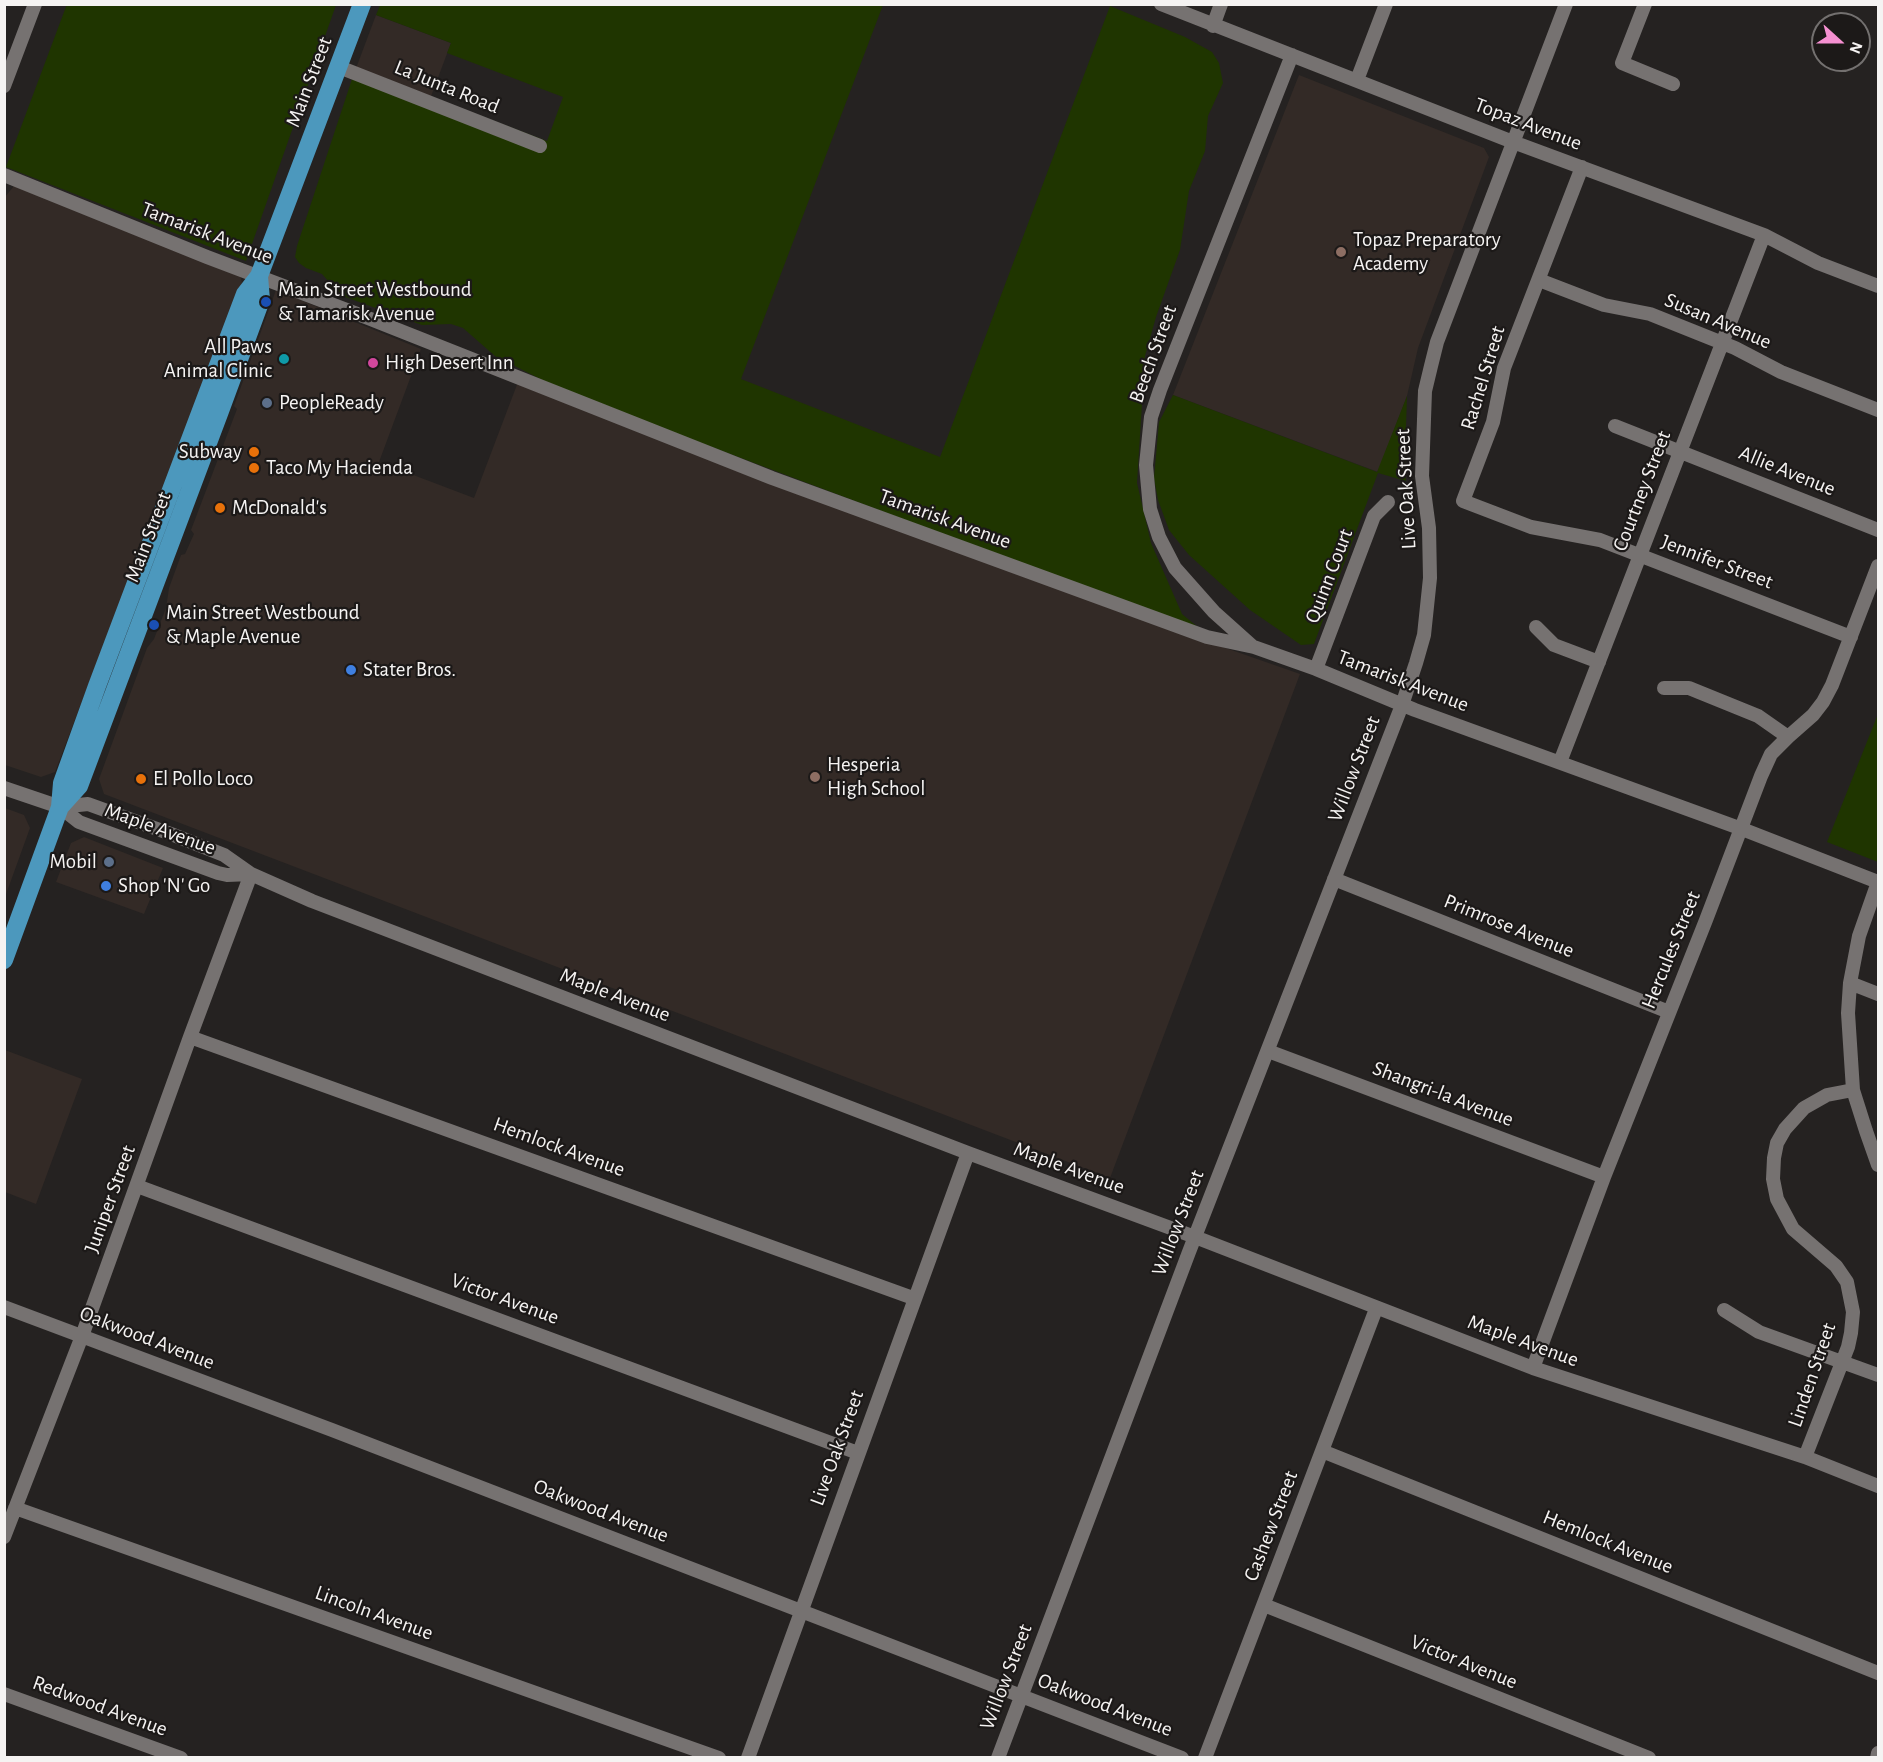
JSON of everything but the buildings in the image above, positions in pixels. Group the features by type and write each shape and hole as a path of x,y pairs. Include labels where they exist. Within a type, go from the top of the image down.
{"main road":[{"name":"Main Street","path":"4,960 60,807 62,783 177,475 245,294 260,276 362,4"},
{"name":"Main Street","path":"60,807 79,786 261,300 260,276"},
{"path":"172,538 166,524 180,483 177,475"}],"street":[{"path":"4,86 8,64 35,4"},
{"name":"Topaz Avenue","path":"1161,4 1513,142 1764,235 1818,263 1878,286"},
{"path":"1213,26 1221,4"},
{"path":"1357,80 1386,4"},
{"name":"Live Oak Street","path":"1402,705 1421,644 1428,606 1429,528 1422,476 1425,391 1437,342 1566,4"},
{"path":"1645,4 1622,63 1673,84"},
{"name":"Beech Street","path":"1254,648 1214,612 1175,568 1159,537 1150,509 1146,465 1151,417 1160,390 1292,55"},
{"name":"La Junta Road","path":"339,67 540,146"},
{"name":"Rachel Street","path":"1463,501 1493,422 1504,368 1582,167"},
{"name":"Tamarisk Avenue","path":"4,175 772,478 1207,637 1254,648 1316,669 1402,705 1742,829 1878,882"},
{"name":"Courtney Street","path":"1560,762 1764,235"},
{"name":"Susan Avenue","path":"1539,280 1604,305 1650,314 1723,343 1781,372 1878,410"},
{"name":"Allie Avenue","path":"1615,426 1878,530"},
{"name":"Jennifer Street","path":"1463,501 1531,527 1600,540 1640,554 1851,637"},
{"name":"Quinn Court","path":"1316,669 1374,516 1388,502"},
{"name":"Hercules Street","path":"1533,1368 1604,1177 1771,754 1813,715 1823,702 1878,566"},
{"path":"1536,627 1554,645 1599,662"},
{"path":"1664,688 1689,688 1758,716 1788,737"},
{"name":"Willow Street","path":"998,1758 1195,1238 1402,705"},
{"name":"Maple Avenue","path":"4,788 60,807 79,822 218,873 251,874"},
{"name":"Maple Avenue","path":"60,807 88,804 224,855 251,874 322,905 1376,1309 1533,1368 1806,1457 1878,1486"},
{"name":"Juniper Street","path":"4,1537 82,1336 189,1036 251,874"},
{"name":"Primrose Avenue","path":"1334,879 1669,1012"},
{"path":"1878,882 1859,936 1850,983 1848,1037 1854,1090 1878,1165"},
{"path":"1850,983 1878,994"},
{"name":"Hemlock Avenue","path":"189,1036 913,1298"},
{"name":"Shangri-la Avenue","path":"1268,1051 1604,1177"},
{"name":"Linden Street","path":"1806,1457 1843,1361 1851,1333 1853,1312 1846,1282 1836,1266 1793,1229 1777,1199 1773,1179 1777,1143 1785,1129 1804,1108 1827,1095 1854,1090"},
{"name":"Live Oak Street","path":"748,1758 913,1298 968,1153"},
{"name":"Victor Avenue","path":"137,1186 858,1453"},
{"name":"Oakwood Avenue","path":"4,1307 332,1430 1182,1758"},
{"name":"Cashew Street","path":"1205,1758 1376,1309"},
{"path":"1724,1310 1759,1332 1878,1374"},
{"name":"Hemlock Avenue","path":"1322,1451 1878,1673"},
{"name":"Lincoln Avenue","path":"15,1508 719,1758"},
{"name":"Victor Avenue","path":"1264,1605 1648,1758"},
{"name":"Redwood Avenue","path":"4,1694 182,1758"},
{"path":"1877,1758 1878,1753"}],"shaded area":[{"path":"376,15 451,43 427,107 352,79"},
{"name":"Topaz Preparatory Academy","path":"1299,75 1484,148 1489,157 1418,348 1407,396 1378,472 1173,395"},
{"path":"14,186 240,274 242,283 55,772 41,777 5,765 4,198"},
{"name":"Hesperia High School","path":"276,290 421,349 379,462 474,498 518,382 1120,611 1300,674 1110,1178 104,794 99,779 147,648 154,639 166,608 169,588 181,555 185,554 194,534 191,530 237,409 234,406"},
{"path":"5,808 24,815 30,828 5,897"},
{"path":"84,837 163,868 144,914 56,882 71,843"},
{"path":"5,1050 82,1079 36,1204 5,1192"}],"green space":[{"path":"67,4 336,5 246,261 6,167"},
{"path":"380,5 883,5 741,379 940,457 1110,6 1185,37 1212,52 1219,63 1223,83 1208,116 1205,151 1189,191 1180,250 1145,356 1137,483 1151,543 1182,614 1205,633 566,392 495,356 463,328 451,324 422,325 329,291 329,282 322,274 306,268 295,257 352,79 431,97 547,141 563,97 447,53 451,43 376,15"},
{"path":"1173,395 1377,472 1407,396 1406,481 1378,473 1314,644 1301,645 1250,610 1189,555 1169,530 1158,500 1154,478 1159,422"},
{"path":"1878,714 1878,862 1827,842"}],"place":[{"name":"Topaz Preparatory Academy","path":"1341,252"},
{"name":"Main Street Westbound & Tamarisk Avenue","path":"266,302"},
{"name":"All Paws Animal Clinic","path":"284,359"},
{"name":"High Desert Inn","path":"373,363"},
{"name":"PeopleReady","path":"267,403"},
{"name":"Subway","path":"254,452"},
{"name":"Taco My Hacienda","path":"254,468"},
{"name":"McDonald's","path":"220,508"},
{"name":"Main Street Westbound & Maple Avenue","path":"154,625"},
{"name":"Stater Bros.","path":"351,670"},
{"name":"Hesperia High School","path":"815,777"},
{"name":"El Pollo Loco","path":"141,779"},
{"name":"Mobil","path":"109,862"},
{"name":"Shop 'N' Go","path":"106,886"}]}
